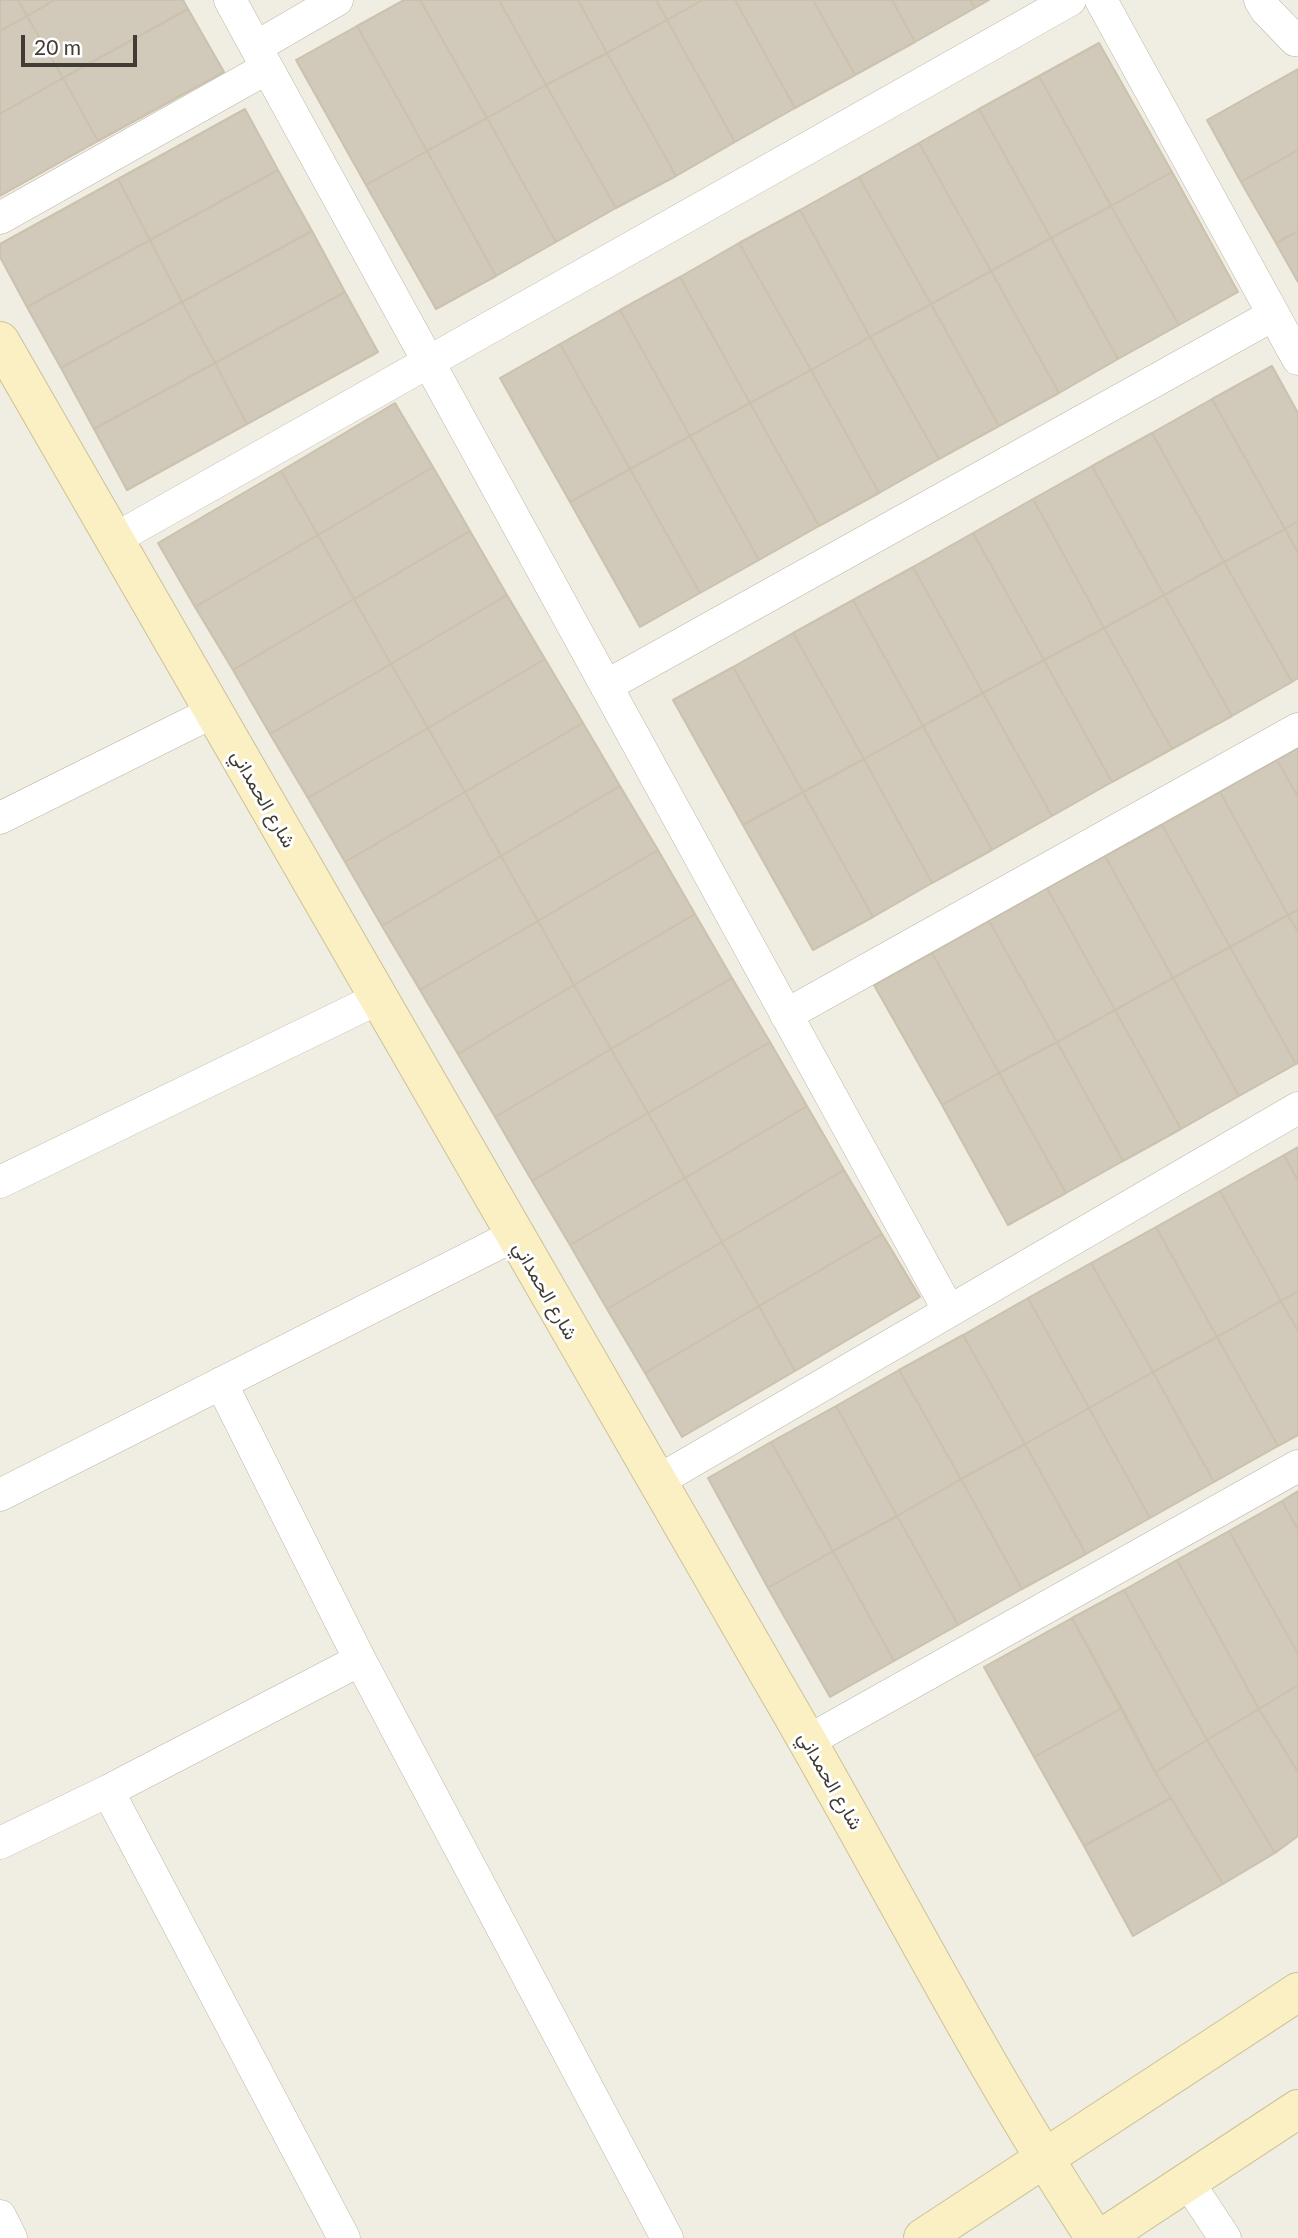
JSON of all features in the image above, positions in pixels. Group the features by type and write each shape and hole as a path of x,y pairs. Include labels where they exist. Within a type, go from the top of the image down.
{"street":[{"path":"230,0 948,1311"},
{"path":"0,218 261,58 337,0"},
{"path":"113,540 1070,0"},
{"path":"1101,0 1298,359"},
{"path":"1260,0 1295,40 1298,39"},
{"path":"606,686 1273,315"},
{"name":"شارع الحمداني","path":"0,341 513,1236 808,1741 1043,2159 1095,2238"},
{"path":"0,818 213,712"},
{"path":"786,1015 1298,729"},
{"path":"0,1182 377,999"},
{"path":"656,1482 1298,1108"},
{"path":"0,1495 513,1236"},
{"path":"221,1384 360,1660 667,2238"},
{"path":"808,1741 1298,1466"},
{"path":"0,1843 108,1791 360,1660"},
{"path":"108,1791 344,2238"},
{"path":"923,2238 1298,1992"},
{"path":"1102,2238 1298,2109"},
{"path":"1188,2182 1225,2238"},
{"path":"0,2217 11,2238"}],"building":[{"path":"0,0 18,0 27,16 0,31"},
{"path":"18,0 55,0 27,16"},
{"path":"55,0 183,0 188,9 63,78 27,16"},
{"path":"404,0 420,0 487,118 427,151 357,26"},
{"path":"420,0 499,0 546,85 487,118"},
{"path":"499,0 578,0 607,53 546,85"},
{"path":"578,0 656,0 667,20 607,53"},
{"path":"656,0 703,0 667,20"},
{"path":"703,0 735,0 795,108 735,142 667,20"},
{"path":"735,0 813,0 855,75 795,108"},
{"path":"813,0 892,0 915,42 855,75"},
{"path":"892,0 970,0 975,8 915,42"},
{"path":"970,0 989,0 975,8"},
{"path":"188,9 224,72 98,141 63,78"},
{"path":"27,16 63,78 0,114 0,31"},
{"path":"667,20 735,142 676,176 607,53"},
{"path":"357,26 427,151 366,185 296,60"},
{"path":"1099,43 1172,172 1111,206 1039,76"},
{"path":"607,53 676,176 616,208 546,85"},
{"path":"1298,69 1298,150 1241,182 1207,120"},
{"path":"1039,76 1111,206 1051,238 979,109"},
{"path":"63,78 98,141 0,196 0,114"},
{"path":"546,85 616,208 556,242 487,118"},
{"path":"245,109 278,170 150,240 118,179"},
{"path":"979,109 1051,238 991,271 919,143"},
{"path":"487,118 556,242 496,276 427,151"},
{"path":"919,143 991,271 931,304 859,177"},
{"path":"1298,150 1298,231 1276,243 1241,182"},
{"path":"427,151 496,276 436,309 366,185"},
{"path":"278,170 312,231 182,302 150,240"},
{"path":"1172,172 1238,292 1179,325 1111,206"},
{"path":"859,177 931,304 870,337 800,210"},
{"path":"118,179 150,240 27,307 0,257 0,244"},
{"path":"1111,206 1179,325 1118,359 1051,238"},
{"path":"800,210 870,337 811,370 739,243"},
{"path":"312,231 345,292 215,363 182,302"},
{"path":"1298,231 1298,282 1276,243"},
{"path":"1051,238 1118,359 1059,393 991,271"},
{"path":"150,240 182,302 61,368 27,307"},
{"path":"739,243 811,370 750,403 680,277"},
{"path":"991,271 1059,393 999,426 931,304"},
{"path":"680,277 750,403 690,436 620,310"},
{"path":"345,292 378,352 247,424 215,363"},
{"path":"182,302 215,363 94,429 61,368"},
{"path":"931,304 999,426 939,459 870,337"},
{"path":"620,310 690,436 630,469 560,344"},
{"path":"870,337 939,459 879,493 811,370"},
{"path":"560,344 630,469 570,502 500,378"},
{"path":"215,363 247,424 127,490 94,429"},
{"path":"1272,366 1298,413 1298,521 1285,529 1212,399"},
{"path":"811,370 879,493 819,526 750,403"},
{"path":"1212,399 1285,529 1224,562 1152,433"},
{"path":"395,403 433,467 318,535 281,471"},
{"path":"750,403 819,526 759,560 690,436"},
{"path":"1152,433 1224,562 1164,595 1092,466"},
{"path":"690,436 759,560 700,593 630,469"},
{"path":"1092,466 1164,595 1104,628 1033,499"},
{"path":"433,467 470,531 354,599 318,535"},
{"path":"630,469 700,593 640,627 570,502"},
{"path":"281,471 318,535 195,607 158,543"},
{"path":"1033,499 1104,628 1044,660 973,533"},
{"path":"1298,521 1298,553 1285,529"},
{"path":"1285,529 1298,553 1298,678 1292,682 1224,562"},
{"path":"470,531 507,595 391,664 354,599"},
{"path":"973,533 1044,660 983,693 913,567"},
{"path":"318,535 354,599 233,670 195,607"},
{"path":"1224,562 1292,682 1232,716 1164,595"},
{"path":"913,567 983,693 923,726 853,600"},
{"path":"507,595 545,659 428,728 391,664"},
{"path":"1164,595 1232,716 1172,749 1104,628"},
{"path":"354,599 391,664 270,734 233,670"},
{"path":"853,600 923,726 864,759 793,633"},
{"path":"1104,628 1172,749 1112,782 1044,660"},
{"path":"793,633 864,759 803,792 733,667"},
{"path":"545,659 583,723 465,792 428,728"},
{"path":"1044,660 1112,782 1052,816 983,693"},
{"path":"391,664 428,728 308,798 270,734"},
{"path":"733,667 803,792 743,825 673,700"},
{"path":"983,693 1052,816 992,850 923,726"},
{"path":"583,723 620,786 501,856 465,792"},
{"path":"923,726 992,850 932,883 864,759"},
{"path":"428,728 465,792 345,862 308,798"},
{"path":"1298,748 1298,797 1277,760"},
{"path":"864,759 932,883 873,917 803,792"},
{"path":"1277,760 1298,797 1298,910 1288,915 1220,792"},
{"path":"620,786 658,850 538,921 501,856"},
{"path":"465,792 501,856 382,926 345,862"},
{"path":"803,792 873,917 813,950 743,825"},
{"path":"1220,792 1288,915 1230,947 1162,825"},
{"path":"1162,825 1230,947 1173,978 1105,856"},
{"path":"658,850 695,914 574,985 538,921"},
{"path":"501,856 538,921 420,990 382,926"},
{"path":"1105,856 1173,978 1115,1010 1047,888"},
{"path":"1047,888 1115,1010 1057,1042 989,921"},
{"path":"1298,910 1298,932 1288,915"},
{"path":"695,914 732,978 611,1049 574,985"},
{"path":"1288,915 1298,932 1296,1064 1230,947"},
{"path":"538,921 574,985 458,1054 420,990"},
{"path":"989,921 1057,1042 999,1073 932,953"},
{"path":"1230,947 1296,1064 1239,1096 1173,978"},
{"path":"932,953 999,1073 942,1105 874,985"},
{"path":"732,978 770,1042 648,1113 611,1049"},
{"path":"1173,978 1239,1096 1181,1129 1115,1010"},
{"path":"574,985 611,1049 495,1117 458,1054"},
{"path":"1115,1010 1181,1129 1123,1161 1057,1042"},
{"path":"770,1042 807,1106 685,1178 648,1113"},
{"path":"1057,1042 1123,1161 1066,1193 999,1073"},
{"path":"611,1049 648,1113 532,1181 495,1117"},
{"path":"999,1073 1066,1193 1008,1225 942,1105"},
{"path":"807,1106 844,1170 722,1242 685,1178"},
{"path":"648,1113 685,1178 570,1245 532,1181"},
{"path":"1298,1147 1298,1181 1284,1155"},
{"path":"1284,1155 1298,1181 1298,1291 1281,1301 1220,1191"},
{"path":"844,1170 882,1234 759,1306 722,1242"},
{"path":"685,1178 722,1242 607,1309 570,1245"},
{"path":"1220,1191 1281,1301 1217,1337 1156,1227"},
{"path":"1156,1227 1217,1337 1153,1372 1091,1263"},
{"path":"882,1234 920,1297 795,1371 759,1306"},
{"path":"722,1242 759,1306 645,1373 607,1309"},
{"path":"1091,1263 1153,1372 1089,1408 1028,1298"},
{"path":"1298,1291 1298,1331 1281,1301"},
{"path":"1028,1298 1089,1408 1025,1444 963,1335"},
{"path":"1281,1301 1298,1331 1298,1435 1278,1446 1217,1337"},
{"path":"759,1306 795,1371 682,1437 645,1373"},
{"path":"963,1335 1025,1444 961,1479 899,1370"},
{"path":"1217,1337 1278,1446 1214,1482 1153,1372"},
{"path":"899,1370 961,1479 897,1516 836,1406"},
{"path":"1153,1372 1214,1482 1150,1518 1089,1408"},
{"path":"836,1406 897,1516 833,1551 771,1442"},
{"path":"1089,1408 1150,1518 1086,1554 1025,1444"},
{"path":"771,1442 833,1551 768,1588 708,1478"},
{"path":"1025,1444 1086,1554 1022,1589 961,1479"},
{"path":"961,1479 1022,1589 958,1625 897,1516"},
{"path":"1298,1491 1298,1530 1282,1501"},
{"path":"1282,1501 1298,1530 1298,1654 1229,1531"},
{"path":"897,1516 958,1625 894,1661 833,1551"},
{"path":"1229,1531 1298,1654 1298,1685 1259,1709 1177,1560"},
{"path":"833,1551 894,1661 830,1697 768,1588"},
{"path":"1177,1560 1259,1709 1207,1740 1124,1590"},
{"path":"1124,1590 1207,1740 1155,1772 1072,1618"},
{"path":"1072,1618 1122,1708 1034,1757 984,1667"},
{"path":"1298,1685 1298,1772 1259,1709"},
{"path":"1122,1708 1171,1798 1084,1846 1034,1757"},
{"path":"1259,1709 1298,1772 1298,1836 1275,1853 1207,1740"},
{"path":"1207,1740 1275,1853 1223,1884 1155,1772"},
{"path":"1171,1798 1223,1884 1133,1936 1084,1846"}]}
